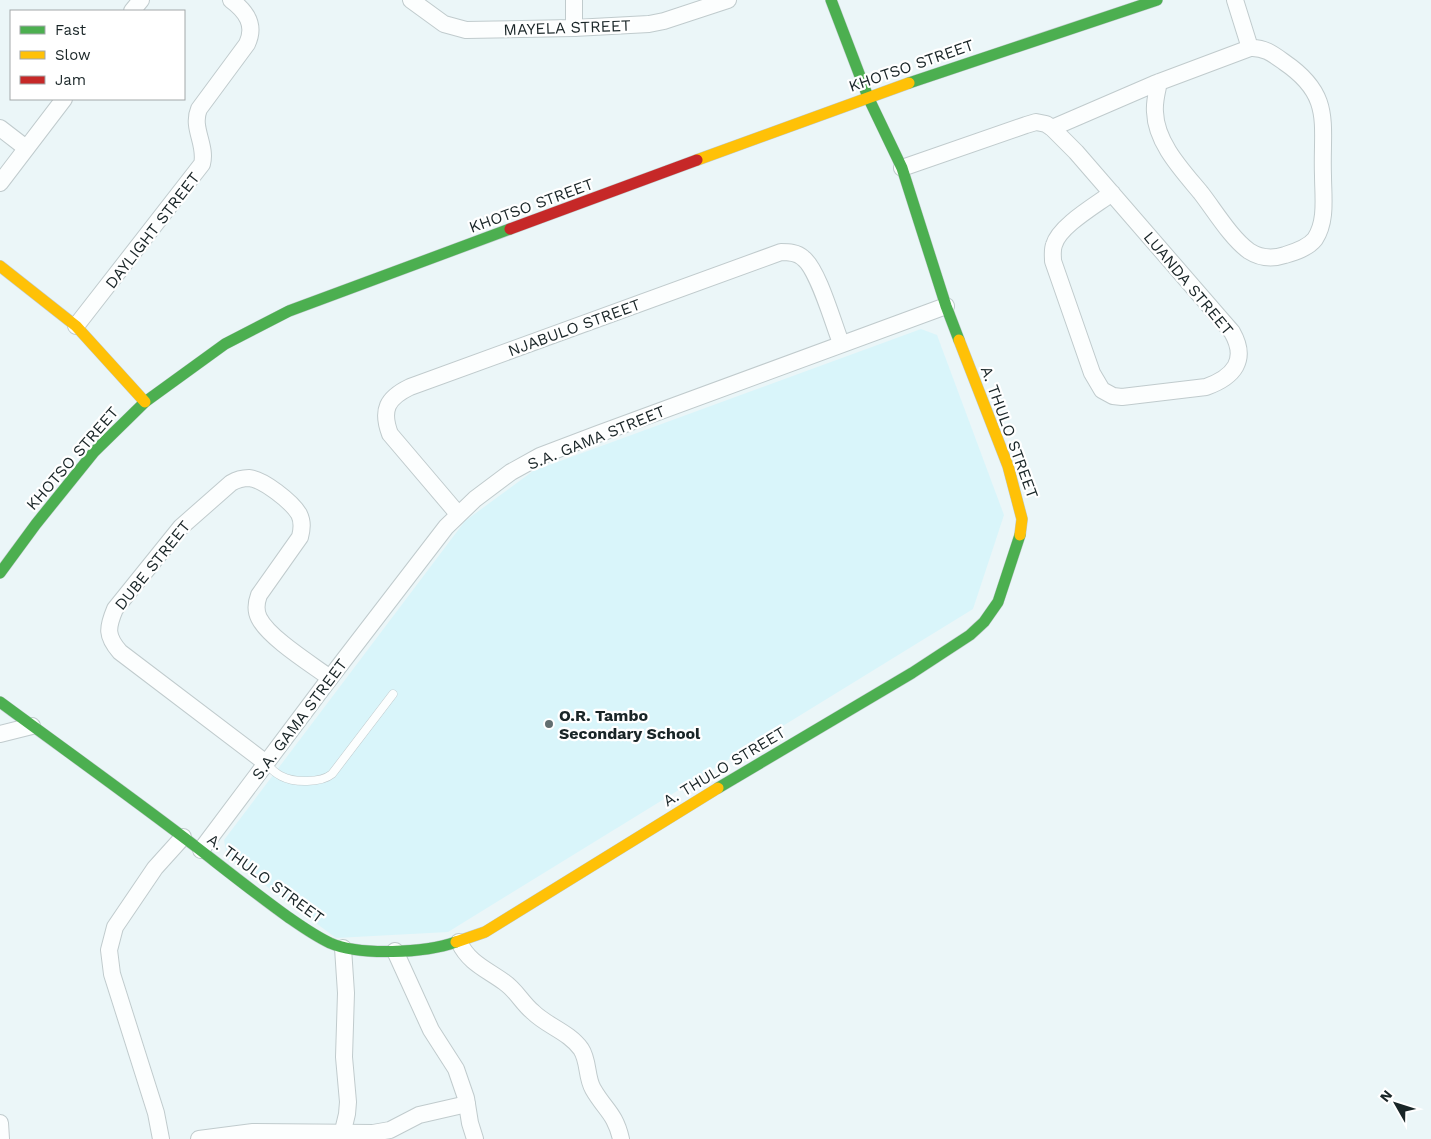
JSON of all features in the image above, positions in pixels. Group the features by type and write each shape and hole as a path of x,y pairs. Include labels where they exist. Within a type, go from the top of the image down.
{"street":[{"path":"133,10 141,0"},
{"name":"DAYLIGHT STREET","path":"76,326 202,164 203,150 197,131 197,114 250,37 251,28 247,16 241,8 230,0"},
{"name":"MAYELA STREET","path":"411,0 444,24 466,30 574,28 650,24 664,22 710,3 728,0"},
{"path":"574,0 574,28"},
{"name":"A. THULO STREET","path":"0,702 201,850 266,901 309,931 343,948 356,951 395,951 430,948 459,942 484,932 714,790 912,673 970,635 991,614 998,602 1020,537 1022,519 1008,466 946,306 902,168 868,97 831,0"},
{"name":"KHOTSO STREET","path":"0,573 36,524 94,452 145,402 225,344 289,310 868,97 1157,0"},
{"path":"1235,0 1250,48"},
{"path":"902,168 1026,125 1041,122 1052,128 1159,82 1250,48 1263,49 1296,70 1315,94 1322,110 1324,196 1321,226 1311,242 1281,257 1262,257 1250,251 1233,234 1183,171 1166,145 1156,122 1155,102 1159,82"},
{"path":"0,183 63,100"},
{"path":"0,128 26,148"},
{"name":"LUANDA STREET","path":"1052,128 1076,152 1112,193 1232,332 1238,343 1238,359 1224,379 1206,387 1122,397 1113,396 1102,390 1099,386 1092,374 1068,306 1053,261 1052,252 1062,232 1112,193"},
{"name":"NJABULO STREET","path":"458,514 390,434 386,414 390,401 394,396 410,387 781,252 790,252 801,256 810,266 817,279 841,343"},
{"path":"0,266 76,326 145,402"},
{"name":"S.A. GAMA STREET","path":"201,850 446,527 458,514 511,472 540,456 841,343 946,306"},
{"name":"DUBE STREET","path":"266,763 120,652 112,642 108,632 115,609 181,527 231,483 239,479 250,478 270,487 298,514 302,528 300,537 259,595 256,605 258,616 273,635 330,678"},
{"path":"0,734 32,726"},
{"path":"161,1139 156,1113 112,974 109,950 115,927 155,868 183,837"},
{"path":"459,942 465,954 472,962 504,981 533,1012 570,1038 582,1050 591,1085 615,1120 621,1139"},
{"path":"342,1136 348,1102 344,1057 346,994 343,948"},
{"path":"395,951 430,1030 456,1069 463,1086 475,1139"},
{"path":"198,1139 253,1132 342,1136 373,1133 390,1130 419,1114 467,1104"},
{"path":"0,1123 1,1139"}],"lane":[{"path":"266,763 274,771 287,779 326,779 332,774 393,694"}],"shaded area":[{"name":"O.R. Tambo Secondary School","path":"921,329 937,335 1004,515 973,609 448,932 336,938 227,857 224,840 465,521 533,471"}],"traffic: fast":[{"path":"831,0 868,97 902,168 946,306 959,340"},
{"path":"909,83 1157,0"},
{"path":"0,573 36,524 94,452 145,402 225,344 289,311 510,229"},
{"path":"718,788 912,673 970,635 984,622 998,602 1020,535"},
{"path":"0,702 276,908 324,940 358,950 393,952 427,949 456,942"}],"traffic: slow":[{"path":"697,160 909,83"},
{"path":"0,266 76,326 145,402"},
{"path":"959,340 1008,466 1022,519 1020,535"},
{"path":"456,942 485,932 718,788"}],"traffic: jam":[{"path":"510,229 697,160"}],"place":[{"name":"O.R. Tambo Secondary School","path":"549,724"}]}
